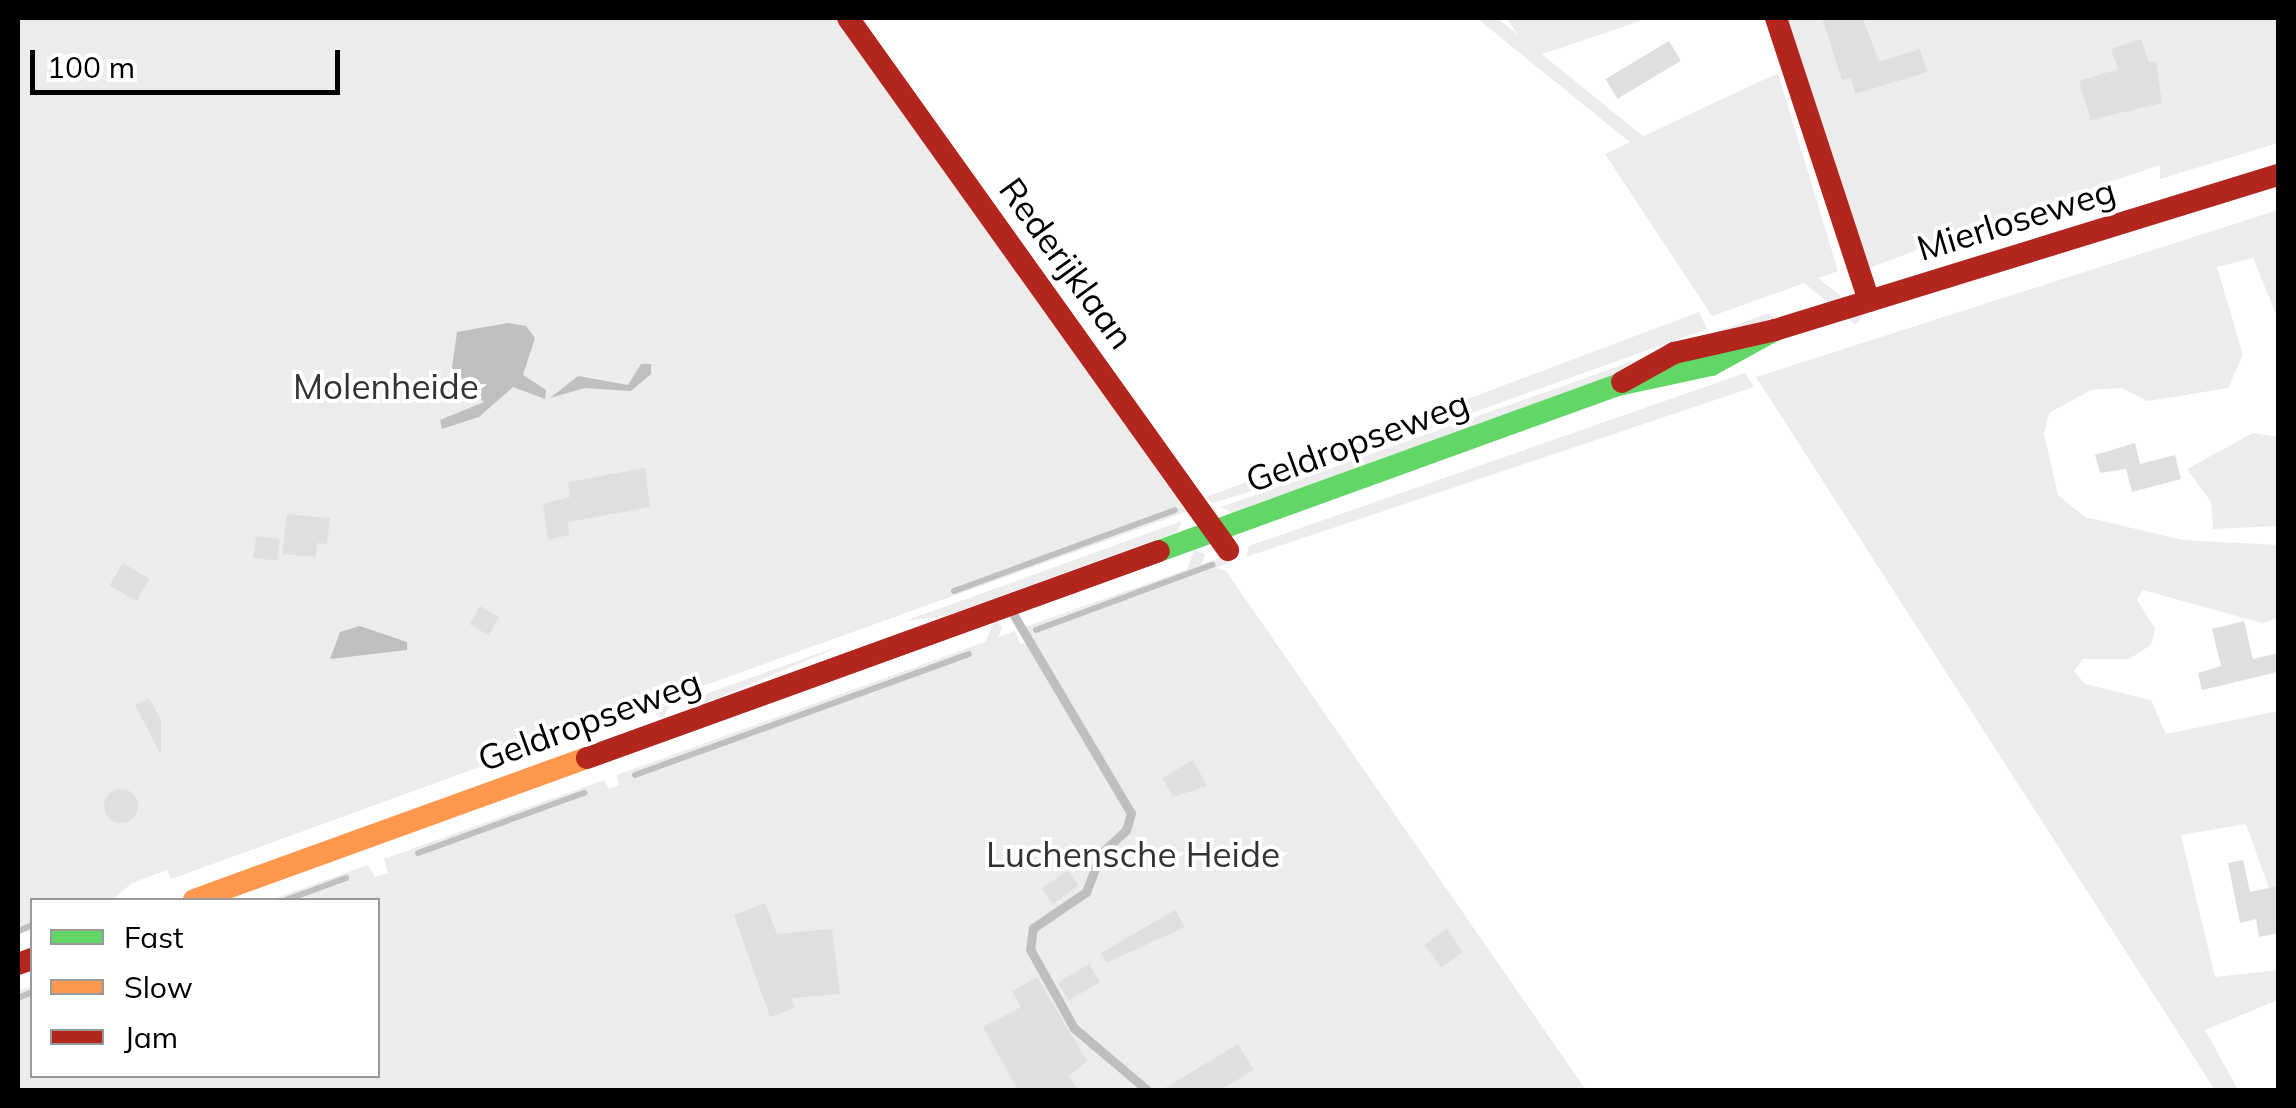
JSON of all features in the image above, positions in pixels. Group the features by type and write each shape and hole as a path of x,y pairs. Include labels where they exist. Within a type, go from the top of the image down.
{"main road":[{"name":"Rederijklaan","path":"848,18 1228,550"},
{"path":"1776,18 1869,301"},
{"name":"Mierloseweg","path":"1728,347 2278,175"},
{"name":"Geldropseweg","path":"200,898 1618,385 1658,358 1728,347"}],"lane":[{"path":"1008,605 1131,813 1126,830 1101,852 1086,892 1027,937 1074,1028 1147,1090"}],"green space":[{"name":"Molenheide","path":"18,18 842,18 1186,512 681,694 677,685 665,689 667,699 171,879 167,870 132,883 114,898 30,898 30,930 18,935"},
{"path":"1477,18 1497,18 1864,315 1856,325"},
{"path":"1506,18 1649,18 1534,57"},
{"path":"1770,18 2278,18 2278,143 2160,179 2160,165 2092,188 2094,199 2013,224 2009,215 1854,274"},
{"path":"1778,73 1838,271 1712,316 1605,154"},
{"path":"2278,210 2278,319 2253,258 2217,267 2243,355 2228,388 2148,401 2121,388 2091,390 2049,413 2044,434 2058,495 2085,517 2183,540 2278,545 2278,618 2262,623 2143,590 2137,600 2155,629 2151,645 2129,659 2083,659 2074,671 2085,684 2151,700 2166,734 2278,711 2278,889 2270,891 2246,824 2181,835 2215,977 2278,970 2278,1000 2205,1030 2238,1090 2215,1090 1756,377"},
{"path":"1699,312 1707,329 1253,491 1212,503 1206,497"},
{"path":"1769,313 1775,318 1233,513 1221,507"},
{"path":"1745,373 1754,387 1246,557 1249,546"},
{"path":"2253,433 2278,437 2278,526 2213,529 2211,502 2187,469"},
{"path":"212,453 669,707 663,718 205,465"},
{"path":"1182,521 1177,532 945,616 905,621"},
{"path":"1194,550 1205,554 1147,713 1136,709"},
{"name":"Luchensche Heide","path":"1219,558 1229,563 1216,568 1226,571 1586,1090 18,1090 18,991 30,987 30,1078 380,1078 380,898 276,898 368,865 375,877 388,873 384,859 604,780 609,789 619,785 617,775 1015,631 1020,644 1028,642 1025,627"},
{"path":"994,622 1003,626 842,988 833,984"},
{"path":"831,649 696,707 686,701"}],"shaded area":[{"path":"508,323 526,326 535,338 523,375 546,390 545,399 513,387 479,417 442,429 440,420 484,402 452,368 457,332"},
{"path":"641,364 651,364 651,374 631,391 585,388 550,398 578,376 628,385"},
{"path":"360,626 407,642 407,650 330,659 340,632"}],"building":[{"path":"1822,18 1863,18 1879,62 1920,49 1927,72 1855,94 1851,78 1842,80"},
{"path":"2141,39 2149,63 2156,61 2162,103 2091,120 2079,81 2118,69 2111,49"},
{"path":"1669,41 1681,61 1617,99 1606,79"},
{"path":"2135,443 2140,464 2175,455 2181,479 2132,492 2126,469 2100,473 2095,455"},
{"path":"645,468 650,507 568,522 569,535 548,540 543,504 570,497 568,482"},
{"path":"287,514 330,518 327,544 317,543 316,557 282,554"},
{"path":"256,536 280,539 277,561 253,558"},
{"path":"123,563 150,579 136,601 110,585"},
{"path":"480,606 499,617 489,635 470,624"},
{"path":"2244,621 2253,659 2278,653 2278,672 2202,690 2198,673 2221,666 2212,629"},
{"path":"149,698 161,720 161,755 135,705"},
{"path":"1193,760 1207,786 1173,797 1162,778"},
{"path":"121,789 133,794 138,806 133,818 121,823 109,818 104,806 109,794"},
{"path":"2243,860 2250,892 2278,886 2278,933 2259,937 2256,919 2240,923 2228,863"},
{"path":"1068,870 1079,886 1053,904 1042,888"},
{"path":"765,903 777,934 832,929 840,994 791,998 795,1008 770,1017 734,915"},
{"path":"1175,910 1185,927 1106,963 1101,953"},
{"path":"1447,929 1463,952 1441,967 1425,944"},
{"path":"1089,964 1100,982 1069,1001 1058,983"},
{"path":"1037,977 1087,1061 1069,1076 1078,1090 1018,1090 983,1027 1021,1007 1012,991"},
{"path":"1238,1044 1254,1070 1220,1090 1162,1090"}],"waterway":[{"path":"954,591 1175,510"},
{"path":"1036,630 1212,565"},
{"path":"635,775 969,654"},
{"path":"418,853 584,793"},
{"path":"291,898 346,878"},
{"path":"18,931 30,926"},
{"path":"18,998 30,993"}],"traffic: fast":[{"path":"1159,551 1618,385 1711,365 1775,330"}],"traffic: slow":[{"path":"200,898 587,758"}],"traffic: jam":[{"path":"848,18 1228,550"},
{"path":"1776,18 1869,301"},
{"path":"1622,382 1674,353 1775,330 2278,175"},
{"path":"587,758 1159,551"},
{"path":"18,964 30,960"}]}
